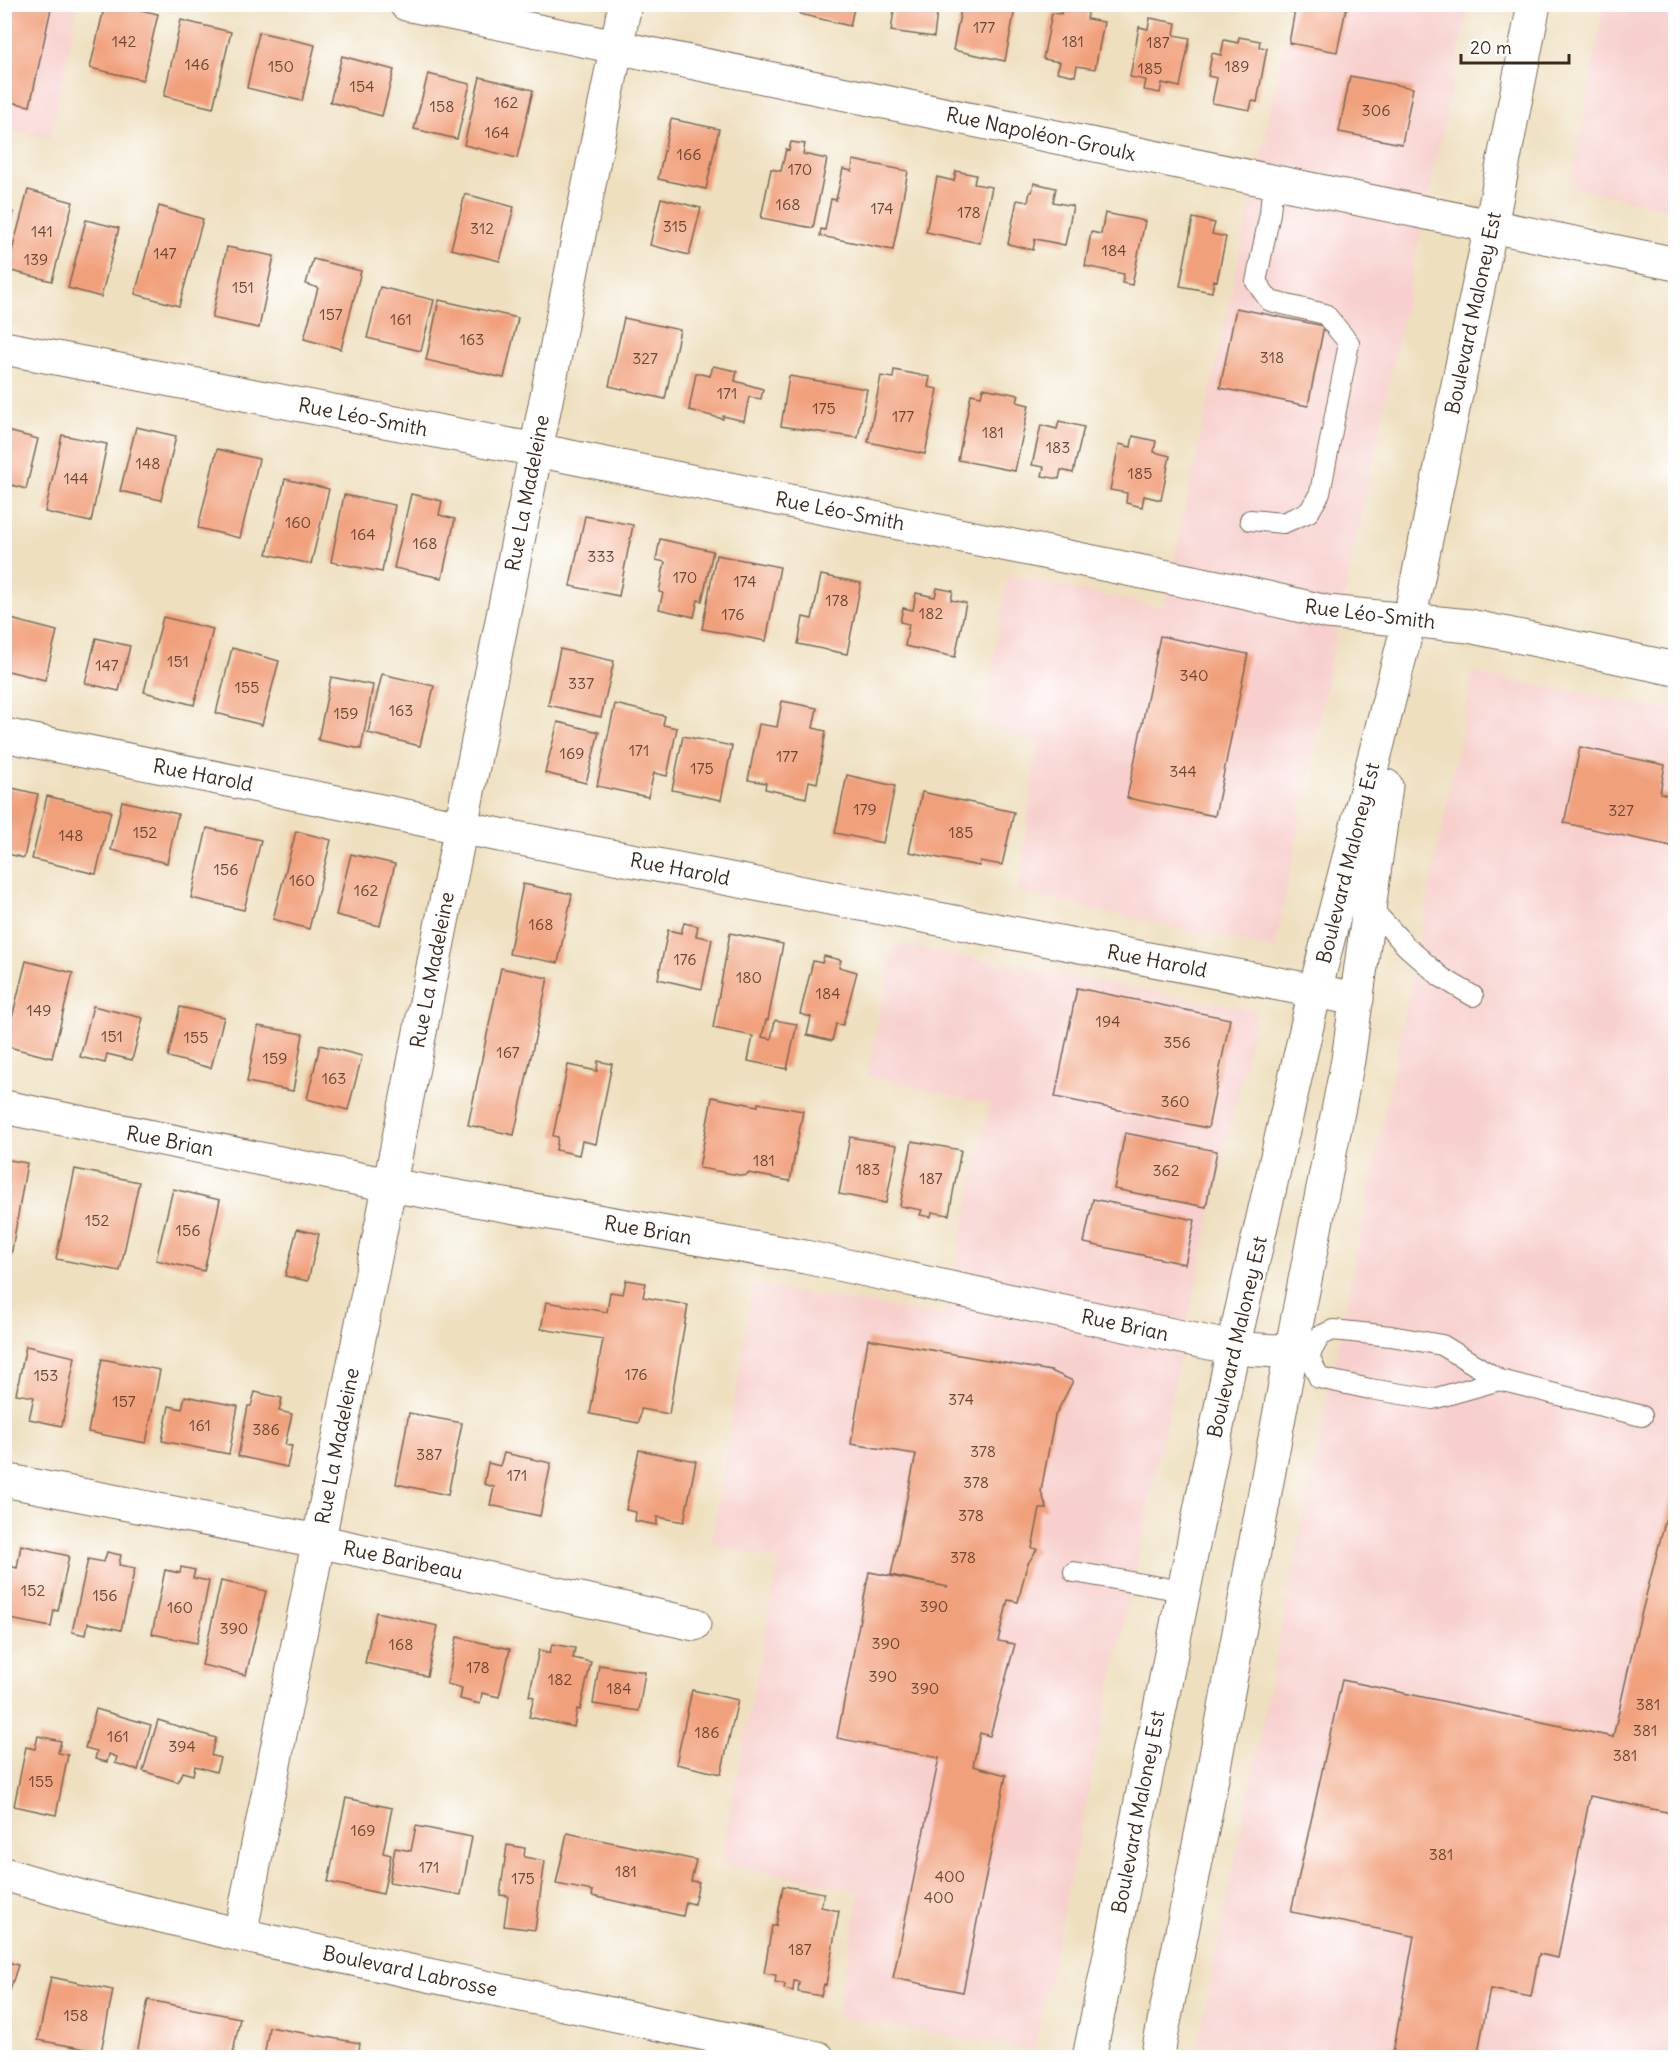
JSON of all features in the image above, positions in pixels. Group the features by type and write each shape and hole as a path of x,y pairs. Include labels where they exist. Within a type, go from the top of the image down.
{"street":[{"name":"Rue Napoléon-Groulx","path":"406,4 1676,264"},
{"name":"Rue La Madeleine","path":"240,1935 625,4"},
{"name":"Boulevard Maloney Est","path":"1089,2058 1233,1348 1315,991 1409,621 1491,226 1534,4"},
{"name":"Rue Léo-Smith","path":"4,348 536,450 1226,589 1327,612 1468,626 1676,669"},
{"name":"Boulevard Maloney Est","path":"1157,2058 1300,1354 1348,1060 1409,621"},
{"name":"Rue Harold","path":"4,735 461,827 1357,999"},
{"name":"Rue Brian","path":"4,1107 389,1185 806,1257 1233,1348 1300,1354"},
{"name":"Rue Baribeau","path":"4,1480 318,1542 694,1624"},
{"name":"Boulevard Labrosse","path":"4,1874 80,1896 240,1935 818,2058"}],"lane":[{"path":"1250,520 1283,523 1309,512 1320,493 1349,343 1325,314 1270,302 1256,282 1270,213 1273,181"},
{"path":"1369,906 1406,946 1441,977 1473,996"},
{"path":"1500,1380 1433,1399 1319,1378 1300,1354 1320,1336 1333,1330 1391,1336 1442,1345 1500,1380 1642,1416"},
{"path":"1074,1572 1183,1591"}],"shaded area":[{"path":"5,5 78,5 50,138 5,129"},
{"path":"1293,5 1469,5 1334,644 1275,950 1018,892 1038,742 982,725 1008,575 1164,608"},
{"path":"1604,5 1675,5 1675,211 1571,186"},
{"path":"1473,673 1675,711 1675,2057 1195,2058"},
{"path":"894,944 1256,1011 1177,1370 1034,2051 837,2017 860,1891 720,1863 779,1560 711,1545 753,1286 945,1316 990,1104 867,1076"}],"building":[{"path":"4,4 52,4 30,106 4,101"},
{"path":"105,4 158,14 143,80 90,68"},
{"path":"802,4 855,4 850,26 800,14"},
{"path":"895,4 938,4 934,37 891,31"},
{"path":"962,4 1016,4 1005,61 953,50"},
{"path":"1063,4 1089,7 1087,19 1104,22 1095,69 1077,66 1075,76 1057,72 1060,62 1043,59 1052,13 1061,14"},
{"path":"1296,4 1347,4 1337,52 1289,43"},
{"path":"1150,18 1176,23 1174,35 1190,38 1180,87 1162,83 1160,93 1144,90 1146,80 1130,77 1139,27 1148,29"},
{"path":"181,20 231,32 213,108 164,96"},
{"path":"259,32 315,45 302,101 247,88"},
{"path":"1239,37 1260,41 1259,47 1267,48 1257,102 1252,101 1250,110 1212,103 1217,78 1208,76 1212,53 1221,55 1224,40 1238,43"},
{"path":"342,56 394,70 382,116 330,102"},
{"path":"428,74 470,84 457,139 414,129"},
{"path":"1350,76 1413,88 1402,144 1339,132"},
{"path":"480,77 533,90 517,158 464,145"},
{"path":"671,119 719,129 706,189 658,179"},
{"path":"791,142 805,144 803,154 827,159 813,228 761,218 771,169 781,171 786,149 789,150"},
{"path":"853,160 908,171 893,250 820,236 821,229 825,230 831,199 836,200 843,169 852,171"},
{"path":"956,171 976,175 974,184 992,187 980,243 926,232 937,177 954,181"},
{"path":"1034,183 1056,188 1053,202 1073,206 1065,245 1035,239 1033,250 1008,244 1017,200 1028,202"},
{"path":"28,190 73,202 52,281 7,270"},
{"path":"465,194 514,207 500,261 451,249"},
{"path":"661,198 701,208 689,255 650,245"},
{"path":"159,206 203,219 179,306 135,294"},
{"path":"4,210 13,212 5,240 4,240"},
{"path":"1105,213 1145,221 1132,285 1122,283 1124,274 1085,266 1091,232 1101,234"},
{"path":"1193,218 1215,223 1212,234 1226,237 1217,281 1214,280 1212,292 1180,286"},
{"path":"86,220 119,228 101,297 68,288"},
{"path":"227,247 274,256 259,328 212,318"},
{"path":"313,259 361,271 341,349 304,339 318,288 306,284"},
{"path":"380,287 434,300 421,351 367,338"},
{"path":"439,300 518,318 504,378 426,360"},
{"path":"1236,308 1324,326 1308,406 1220,388"},
{"path":"624,318 680,330 665,399 609,386"},
{"path":"713,366 737,371 735,381 763,389 761,399 749,397 744,421 723,416 723,419 689,410 696,373 710,376"},
{"path":"894,370 930,377 928,387 938,389 925,454 868,442 881,376 893,378"},
{"path":"789,376 867,389 858,438 781,426"},
{"path":"983,388 1019,395 1017,402 1029,405 1015,471 958,460 971,394 981,396"},
{"path":"1059,421 1084,427 1073,473 1061,470 1059,479 1042,476 1044,467 1032,465 1041,425 1057,429"},
{"path":"136,427 176,436 161,500 120,491"},
{"path":"4,430 38,439 26,489 4,483"},
{"path":"62,435 107,444 91,522 45,512"},
{"path":"1133,436 1156,441 1154,452 1170,456 1161,500 1144,496 1142,507 1126,503 1127,493 1110,490 1119,444 1131,447"},
{"path":"217,449 259,459 240,538 198,528"},
{"path":"285,479 329,489 311,564 267,554"},
{"path":"411,494 442,501 439,515 455,519 442,578 394,568"},
{"path":"344,495 395,505 382,572 331,562"},
{"path":"585,516 633,525 619,596 570,586"},
{"path":"660,539 713,551 702,601 698,600 694,617 659,609 663,593 659,592 665,562 656,560"},
{"path":"716,555 780,567 766,641 702,629"},
{"path":"821,575 861,583 847,654 798,644 803,617 812,619"},
{"path":"937,588 953,591 951,600 966,603 955,657 905,646 909,624 900,622 903,608 913,610 916,593 935,597"},
{"path":"163,617 213,629 194,705 144,692"},
{"path":"11,619 57,631 45,680 4,670 4,643"},
{"path":"1160,636 1248,654 1215,816 1127,798"},
{"path":"96,638 130,646 119,691 85,683"},
{"path":"232,648 279,661 262,725 216,713"},
{"path":"560,649 614,661 601,717 548,705"},
{"path":"382,674 434,686 420,746 368,733"},
{"path":"331,677 373,685 361,749 318,740"},
{"path":"782,701 817,708 813,728 826,731 817,783 809,781 806,798 765,789 766,783 748,780 759,724 777,727"},
{"path":"615,704 665,716 663,725 677,728 667,776 654,773 648,797 597,786"},
{"path":"558,722 599,732 586,783 545,773"},
{"path":"683,736 732,746 721,800 672,790"},
{"path":"1580,747 1665,765 1660,793 1676,797 1676,847 1564,823"},
{"path":"847,775 895,786 883,843 835,833"},
{"path":"4,786 38,794 24,858 4,853"},
{"path":"922,792 1014,812 1002,865 980,861 979,866 909,852"},
{"path":"47,796 111,811 96,874 32,859"},
{"path":"122,801 178,814 167,863 111,850"},
{"path":"207,828 261,840 244,910 191,898"},
{"path":"296,831 331,840 309,929 273,919"},
{"path":"351,854 395,864 380,926 336,915"},
{"path":"523,884 572,894 558,963 509,954"},
{"path":"684,923 698,926 696,936 712,939 702,989 658,979 668,930 681,933"},
{"path":"730,933 783,944 768,1020 766,1020 762,1037 771,1039 775,1020 797,1024 787,1069 748,1061 753,1036 713,1028"},
{"path":"824,956 841,960 839,967 857,972 843,1025 836,1024 832,1041 807,1035 811,1017 800,1014 813,961 822,963"},
{"path":"26,961 73,973 52,1058 5,1046"},
{"path":"501,968 548,978 514,1135 468,1125"},
{"path":"1077,988 1230,1019 1208,1128 1055,1097"},
{"path":"93,1006 143,1018 132,1060 107,1054 105,1063 80,1057"},
{"path":"180,1007 224,1017 211,1068 168,1057"},
{"path":"258,1026 303,1034 293,1091 247,1082"},
{"path":"320,1045 362,1056 348,1110 307,1099"},
{"path":"598,1061 612,1064 596,1144 582,1141 579,1155 556,1150 558,1137 553,1136 568,1065 597,1071"},
{"path":"712,1097 758,1106 758,1103 803,1111 790,1181 748,1173 745,1176 699,1168"},
{"path":"1125,1133 1217,1151 1206,1207 1114,1189"},
{"path":"850,1137 897,1145 886,1203 839,1194"},
{"path":"912,1141 961,1150 949,1215 932,1212 931,1217 920,1215 922,1210 900,1206"},
{"path":"4,1159 27,1163 11,1256 4,1255"},
{"path":"75,1169 139,1182 120,1271 56,1259"},
{"path":"173,1189 220,1200 204,1271 156,1260"},
{"path":"1093,1199 1195,1220 1185,1264 1084,1243"},
{"path":"297,1229 319,1234 308,1281 285,1276"},
{"path":"626,1280 646,1283 643,1297 688,1305 669,1414 641,1409 639,1423 590,1414 603,1339 541,1329 546,1302 607,1312 610,1292 623,1294"},
{"path":"868,1339 1051,1371 1073,1381 1055,1416 1041,1491 1047,1509 1040,1509 1032,1548 1037,1549 1027,1565 1018,1602 1008,1600 998,1641 1015,1644 990,1736 980,1733 973,1766 1006,1775 963,1992 893,1978 939,1758 837,1738 869,1572 948,1587 891,1575 916,1454 851,1444"},
{"path":"26,1346 75,1357 62,1426 29,1419 34,1397 16,1394"},
{"path":"102,1359 160,1370 146,1443 88,1432"},
{"path":"255,1392 282,1398 279,1411 292,1414 285,1445 292,1446 287,1467 238,1456 248,1406 251,1406"},
{"path":"185,1396 238,1406 229,1454 162,1441 169,1406 182,1409"},
{"path":"409,1413 462,1423 448,1495 396,1484"},
{"path":"639,1450 696,1461 684,1522 657,1517 657,1525 635,1521 636,1512 626,1510"},
{"path":"504,1453 551,1463 540,1516 490,1505 494,1487 484,1484 488,1463 500,1466"},
{"path":"1676,1478 1676,1814 1590,1796 1558,1958 1539,1954 1531,1997 1490,1989 1477,2058 1419,2058 1393,2053 1414,1936 1291,1912 1342,1680 1613,1737"},
{"path":"21,1545 69,1556 58,1611 54,1610 51,1627 10,1619 11,1616 4,1614 6,1565 17,1568"},
{"path":"107,1552 121,1555 119,1565 135,1568 121,1630 88,1623 86,1635 72,1632 88,1559 104,1562"},
{"path":"181,1567 195,1570 193,1578 209,1581 197,1643 152,1634 165,1570 180,1573"},
{"path":"221,1581 266,1591 246,1675 202,1665"},
{"path":"376,1612 438,1626 427,1676 365,1663"},
{"path":"457,1637 510,1649 499,1697 482,1693 480,1704 460,1699 462,1688 447,1684"},
{"path":"552,1644 575,1648 573,1658 591,1662 574,1727 529,1717 534,1697 529,1696 539,1650 550,1653"},
{"path":"599,1665 645,1672 639,1711 593,1704"},
{"path":"692,1690 738,1700 721,1774 676,1764"},
{"path":"96,1709 151,1725 138,1770 115,1763 117,1757 109,1754 107,1762 95,1759 97,1751 85,1748"},
{"path":"158,1720 216,1738 211,1755 220,1758 216,1772 195,1766 193,1775 182,1772 178,1782 143,1771"},
{"path":"38,1736 61,1741 58,1753 68,1755 56,1815 14,1806 26,1747 35,1749"},
{"path":"346,1798 392,1808 383,1853 391,1855 383,1894 328,1882"},
{"path":"416,1826 472,1837 461,1895 389,1882 395,1848 411,1851"},
{"path":"567,1833 696,1860 691,1881 699,1882 694,1904 686,1902 683,1916 592,1896 593,1891 556,1884"},
{"path":"507,1845 525,1848 524,1857 545,1861 535,1930 504,1926 508,1896 500,1895"},
{"path":"783,1886 824,1893 821,1907 839,1911 826,1985 824,1984 821,1996 798,1992 799,1982 794,1981 793,1991 784,1989 785,1984 775,1982 776,1975 764,1973 772,1926 776,1926"},
{"path":"4,1961 18,1965 5,2006 4,2006"},
{"path":"51,1977 113,1990 101,2052 38,2040"},
{"path":"148,2000 240,2018 232,2058 136,2058"},
{"path":"269,2027 360,2043 358,2058 264,2058"}]}
